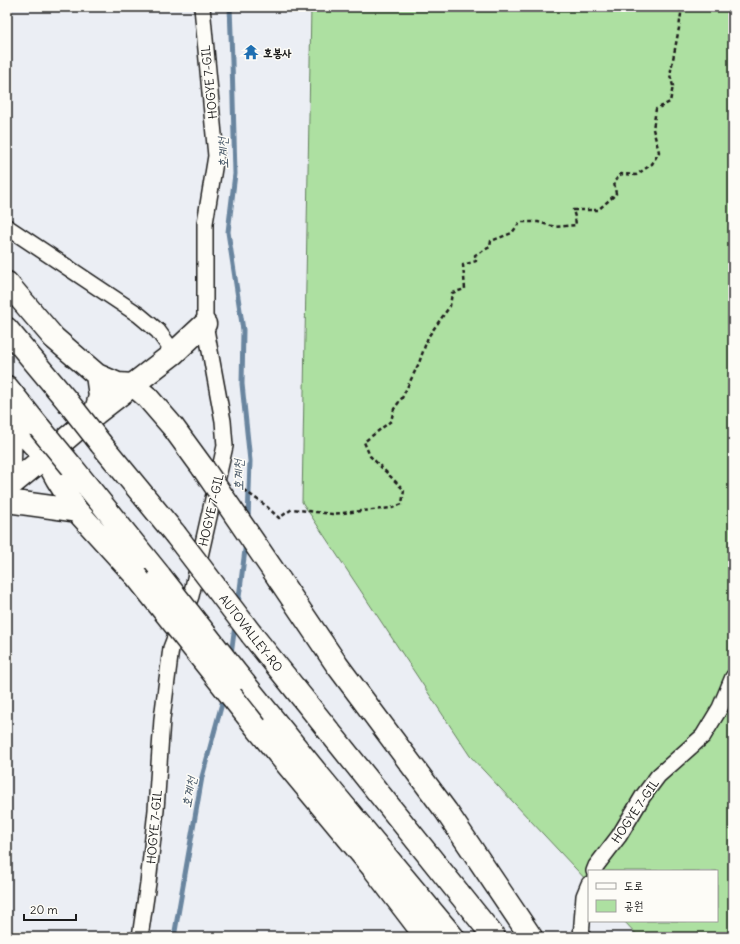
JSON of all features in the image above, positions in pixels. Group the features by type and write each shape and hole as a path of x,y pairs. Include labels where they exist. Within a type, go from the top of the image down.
{"main road":[{"path":"7,283 54,338 97,375 118,384 133,385 147,397 211,471 279,579 337,665 446,811 531,937"},
{"path":"7,488 96,414 174,353 205,324"},
{"name":"AUTOVALLEY-RO","path":"7,329 175,534 252,635 494,937"},
{"path":"96,414 100,396 97,375"},
{"path":"7,387 320,777 453,937"},
{"path":"9,408 22,432 45,457 77,511 136,576 256,727 374,869 426,937"},
{"path":"7,468 10,462 9,408"},
{"path":"7,501 77,511"}],"street":[{"name":"HOGYE 7-GIL","path":"140,937 156,810 162,719 171,648 191,596 211,471 225,446 223,421 205,324 205,223 216,156 202,7"},
{"path":"7,227 139,315 158,331 174,353"},
{"name":"HOGYE 7-GIL","path":"594,870 619,836 643,796 658,776 703,736 720,708 733,676"},
{"path":"581,937 584,896 588,886"}],"path":[{"path":"211,471 265,505 279,518 292,509 332,514 392,508 402,504 404,490 370,456 364,442 391,421 394,409 402,398 419,362 428,337 450,306 452,292 465,289 463,265 476,262 475,255 490,247 490,241 512,233 520,222 538,222 555,227 576,225 576,217 573,210 598,210 616,194 614,182 621,174 636,175 652,164 659,152 653,129 656,109 670,102 673,86 670,75 682,7"}],"green space":[{"path":"311,7 733,7 733,937 639,937 625,922 718,922 718,870 588,870 588,882 470,756 302,502"}],"waterway":[{"name":"호계천","path":"230,7 235,174 228,232 243,330 242,384 250,461 248,520"},
{"name":"호계천","path":"238,605 246,542"},
{"name":"호계천","path":"231,655 235,625"},
{"name":"호계천","path":"174,937 202,777 224,696"}],"place":[{"name":"호봉사","path":"251,52"}]}
